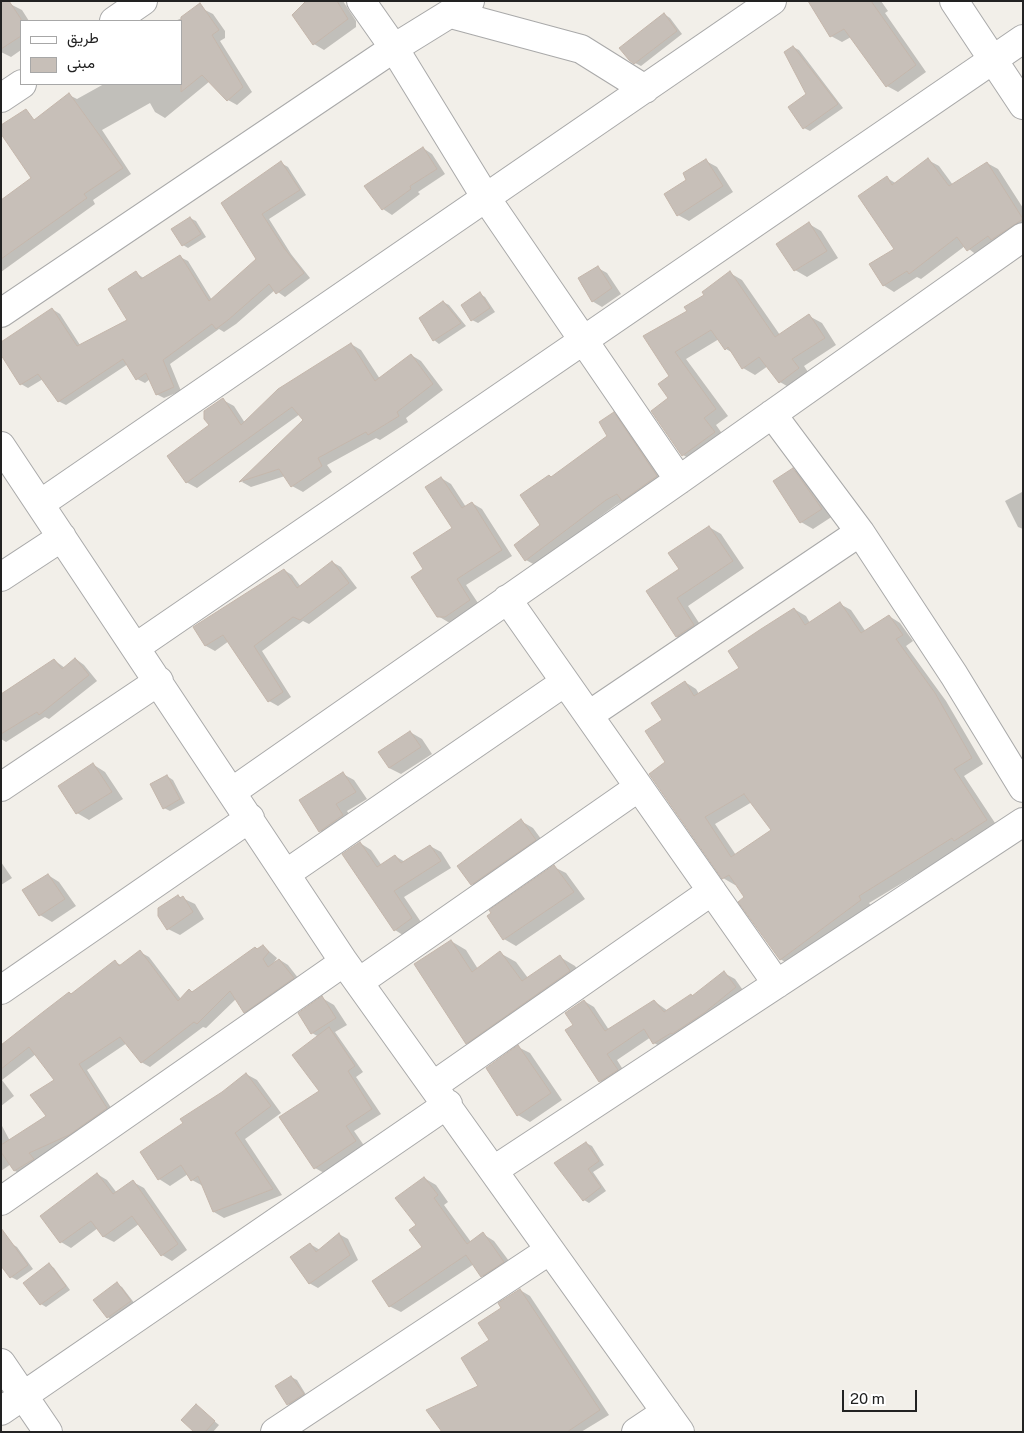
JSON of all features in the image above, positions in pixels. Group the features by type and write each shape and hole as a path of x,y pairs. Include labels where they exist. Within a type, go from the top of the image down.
{"street":[{"path":"115,20 143,1"},
{"path":"361,1 394,48 486,198 679,480"},
{"path":"40,504 772,1"},
{"path":"954,1 1023,105"},
{"path":"1,313 394,48 461,8 581,49 645,89"},
{"path":"136,647 583,338 1023,39"},
{"path":"1,98 20,85"},
{"path":"233,791 1023,237"},
{"path":"772,414 860,532 954,676 1023,788"},
{"path":"1,446 352,972 441,1094 673,1422 636,1432"},
{"path":"589,715 860,532"},
{"path":"1,577 62,537"},
{"path":"507,599 777,984"},
{"path":"1,786 159,681"},
{"path":"287,873 565,682"},
{"path":"1,1201 639,787"},
{"path":"1,990 250,818"},
{"path":"494,1170 1023,822"},
{"path":"1,1411 441,1094 712,891"},
{"path":"275,1432 550,1250"},
{"path":"1,1362 48,1432"}],"building":[{"path":"1,1 9,1 21,19 20,37 1,49"},
{"path":"306,1 337,1 348,19 313,45 292,15"},
{"path":"808,1 871,1 916,65 886,87 844,29 830,37"},
{"path":"200,3 219,30 212,35 243,87 227,101 202,75 181,92 181,17"},
{"path":"664,13 677,31 634,64 619,48"},
{"path":"793,46 838,104 803,129 788,107 806,94 784,52"},
{"path":"69,93 123,168 84,194 87,198 1,259 1,200 31,178 1,134 1,125 26,109 34,120"},
{"path":"423,147 437,169 410,186 411,189 382,210 364,186"},
{"path":"928,158 949,186 987,162 1023,219 991,240 988,236 967,251 957,237 909,274 907,271 883,286 869,264 894,249 858,196 887,176 892,185"},
{"path":"706,159 723,186 677,216 664,194 686,180 683,173"},
{"path":"281,161 300,190 262,214 284,248 304,273 276,294 269,284 216,329 212,324 163,360 174,387 156,395 146,373 136,380 123,359 58,402 38,374 20,385 1,355 1,342 52,308 77,346 127,320 108,289 136,271 141,279 180,255 209,301 256,259 221,203"},
{"path":"190,217 201,234 182,246 171,229"},
{"path":"809,222 827,251 794,271 776,244"},
{"path":"598,266 612,288 592,302 578,278"},
{"path":"730,271 775,337 809,314 825,338 792,359 799,368 779,383 759,357 742,369 728,347 725,350 711,330 675,352 716,409 704,418 715,432 682,456 651,411 668,398 658,384 669,376 643,336 687,311 684,307 704,295 702,292"},
{"path":"480,292 490,308 471,321 461,305"},
{"path":"443,301 461,323 433,341 419,318"},
{"path":"351,343 375,381 411,354 433,384 397,412 399,416 368,435 366,432 318,458 322,466 291,487 279,469 239,482 303,420 292,407 186,483 167,456 209,425 204,419 204,411 223,398 241,425 278,389"},
{"path":"614,412 657,476 622,501 617,494 606,500 525,561 514,545 540,525 520,495 549,475 551,477 607,436 599,422"},
{"path":"793,468 822,509 800,523 773,481"},
{"path":"441,477 462,508 472,502 502,550 457,579 470,600 445,617 437,617 411,577 423,569 413,553 452,528 425,487"},
{"path":"709,526 733,561 677,598 694,625 676,637 646,591 679,569 668,553"},
{"path":"332,561 349,583 300,620 293,617 254,646 283,692 268,702 223,635 205,646 193,627 284,569 297,588"},
{"path":"840,602 861,633 889,615 903,635 896,639 935,693 972,758 954,769 987,820 954,841 952,838 859,896 861,900 780,960 738,902 744,897 729,875 722,879 649,774 665,762 645,731 662,720 651,703 685,681 694,696 739,668 728,651 761,629 794,608 805,625","holes":["744,794 771,830 731,857 705,817"]},
{"path":"75,658 89,675 39,715 37,712 1,734 1,694 54,659 62,669"},
{"path":"410,731 421,747 389,768 378,752"},
{"path":"93,763 112,792 76,814 58,786"},
{"path":"343,772 356,792 336,804 343,815 319,832 299,800"},
{"path":"167,775 180,799 163,809 150,784"},
{"path":"521,819 536,840 471,885 457,866"},
{"path":"360,842 377,867 395,855 401,863 430,845 441,861 394,891 412,918 394,931 342,854"},
{"path":"554,865 574,892 503,940 487,916 491,913 489,910"},
{"path":"48,874 65,899 39,916 22,890"},
{"path":"178,895 180,898 183,896 193,912 167,930 158,916 158,908"},
{"path":"451,940 472,972 500,951 522,981 560,955 570,971 466,1044 414,964"},
{"path":"263,945 269,952 263,959 268,967 279,959 294,978 244,1013 230,991 197,1024 194,1022 141,1063 120,1037 79,1064 107,1108 69,1135 29,1153 34,1159 14,1171 1,1152 1,1145 46,1116 30,1095 54,1080 29,1047 1,1069 1,1045 69,992 71,994 115,960 119,966 140,950 178,1001 189,989 192,992 255,947 257,949"},
{"path":"724,971 736,987 704,1013 653,1044 644,1029 607,1054 618,1070 599,1082 565,1030 573,1025 565,1013 584,1000 605,1031 654,1000 664,1012 691,994 692,996"},
{"path":"322,996 336,1018 311,1034 298,1013"},
{"path":"329,1027 355,1066 348,1071 372,1109 346,1126 356,1141 314,1169 279,1117 319,1091 292,1055"},
{"path":"518,1045 551,1093 517,1116 486,1068"},
{"path":"246,1073 271,1106 235,1133 273,1189 213,1212 198,1176 191,1181 181,1165 158,1180 140,1152 183,1123 180,1119 222,1092"},
{"path":"586,1142 599,1161 588,1169 601,1187 583,1201 554,1163"},
{"path":"97,1173 113,1194 133,1180 178,1244 161,1256 132,1216 103,1237 91,1221 60,1243 40,1216"},
{"path":"424,1177 438,1195 434,1198 467,1244 483,1232 504,1262 481,1277 466,1255 389,1307 372,1281 422,1247 409,1230 416,1225 395,1198"},
{"path":"1,1228 28,1265 10,1278 1,1266"},
{"path":"339,1233 350,1255 309,1284 290,1257 310,1243 316,1252"},
{"path":"49,1263 66,1286 40,1305 23,1283"},
{"path":"117,1282 131,1301 107,1318 93,1300"},
{"path":"520,1289 600,1410 567,1432 442,1432 426,1410 478,1386 461,1358 489,1340 478,1323 501,1308 498,1303"},
{"path":"291,1376 304,1394 287,1405 275,1386"},
{"path":"196,1404 215,1421 205,1432 194,1432 181,1420"}]}
